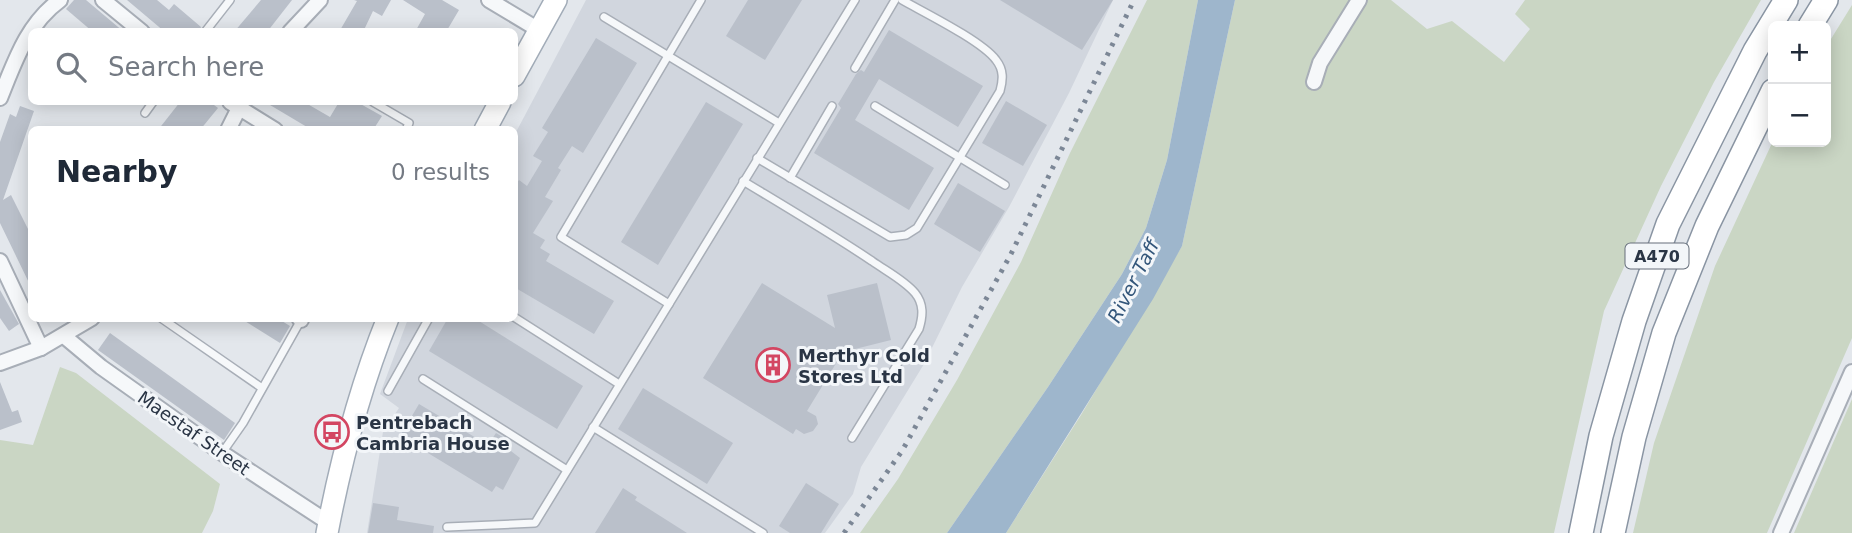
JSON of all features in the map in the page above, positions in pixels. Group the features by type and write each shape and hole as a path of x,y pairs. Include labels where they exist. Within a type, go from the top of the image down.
{"highway":[{"name":"A470","path":"1581,533 1601,436 1634,321 1668,224 1755,51 1786,0"},
{"path":"1813,21 1826,0"},
{"name":"A470","path":"1613,533 1634,437 1664,333 1706,226 1768,101"}],"main road":[{"path":"518,69 556,0"},
{"path":"487,126 498,105"},
{"path":"328,528 353,422 386,322"}],"street":[{"path":"31,28 60,0"},
{"path":"103,0 137,28"},
{"path":"489,0 539,30"},
{"path":"1314,82 1320,63 1359,0"},
{"path":"293,28 315,1"},
{"path":"0,98 28,34"},
{"path":"229,126 237,105"},
{"path":"238,105 269,126"},
{"path":"0,261 28,320"},
{"path":"29,322 41,348"},
{"path":"0,363 41,348 86,322"},
{"name":"Maestaf Street","path":"64,337 328,528"},
{"path":"1781,533 1852,372"}],"lane":[{"path":"208,28 230,0"},
{"path":"668,304 561,237 701,0"},
{"path":"446,527 535,523 855,0"},
{"path":"855,68 895,0"},
{"path":"757,158 890,237 906,235 917,228 1000,91 1003,76 998,61 985,49 902,0"},
{"path":"604,17 779,123"},
{"path":"145,113 151,105"},
{"path":"378,105 410,123 408,126"},
{"path":"790,178 832,106"},
{"path":"874,106 1005,186"},
{"path":"743,181 897,278 914,292 919,300 922,318 919,329 852,438"},
{"path":"518,320 620,384"},
{"path":"167,322 262,388"},
{"path":"222,453 243,423 299,322"},
{"path":"388,391 427,322"},
{"path":"423,379 568,470"},
{"path":"593,427 763,533"}],"shaded area":[{"path":"586,0 1113,0 1069,93 1009,207 962,287 924,364 861,467 853,494 825,533 367,533 383,432 399,408 380,394 407,322 518,322 518,128"}],"green space":[{"path":"1147,0 1198,0 1167,160 1146,228 1122,274 947,533 860,533 898,479 957,380 1021,262 1070,153"},
{"path":"1235,0 1391,0 1427,29 1452,21 1504,62 1530,29 1515,14 1525,0 1761,0 1714,82 1661,186 1604,311 1554,533 1006,533 1081,415 1182,246"},
{"path":"1852,5 1852,338 1767,533 1633,533 1654,443 1715,266 1770,147 1831,147 1831,39"},
{"path":"60,367 76,373 220,484 213,511 202,533 0,533 0,440 33,445"},
{"path":"1852,399 1852,533 1794,533"}],"water":[{"name":"River Taff","path":"1198,0 1235,0 1182,246 1153,299 1006,533 947,533 1122,274 1146,228 1167,160"}],"building":[{"path":"74,0 86,0 119,28 88,28 66,9"},
{"path":"127,0 157,0 169,10 174,4 201,27 160,28"},
{"path":"261,0 292,0 270,28 237,28"},
{"path":"354,0 391,0 382,16 373,11 365,28 341,28 357,1"},
{"path":"403,0 442,0 459,10 448,28 417,28 425,14"},
{"path":"748,0 802,0 765,60 726,36"},
{"path":"1000,0 1113,0 1082,50"},
{"path":"889,30 983,86 958,127 879,79 855,120 934,168 909,210 814,153 841,108 838,104 856,74 861,70 864,72"},
{"path":"596,38 637,63 583,153 572,146 558,168 561,170 545,197 553,201 533,233 545,240 540,248 550,254 546,261 614,301 594,334 518,289 518,181 527,186 542,161 533,156 548,132 542,128"},
{"path":"1006,101 1047,125 1023,166 982,143"},
{"path":"706,102 743,124 658,265 621,242"},
{"path":"178,105 214,105 218,108 203,126 161,126"},
{"path":"270,105 309,105 330,117 337,105 362,105 382,116 376,126 305,126"},
{"path":"20,106 34,111 3,200 11,195 28,229 28,281 0,223 0,142 10,114 16,117"},
{"path":"958,183 1005,211 980,252 934,224"},
{"name":"Merthyr Cold Stores Ltd","path":"762,283 835,328 827,295 877,283 891,340 843,352 807,411 816,416 818,424 813,431 804,434 796,429 793,434 703,378"},
{"path":"0,290 19,324 9,331 0,318"},
{"path":"246,322 284,322 290,326 280,343"},
{"path":"446,322 480,322 583,386 557,429 429,351"},
{"path":"110,333 235,423 224,440 98,350"},
{"path":"0,382 12,412 18,410 22,422 0,430"},
{"path":"643,388 733,443 707,484 618,429"},
{"path":"419,404 488,445 496,433 506,439 503,445 520,458 503,490 496,486 492,492 400,436"},
{"path":"806,483 839,504 821,533 790,533 779,526"},
{"path":"623,488 637,497 635,500 687,533 595,533"},
{"path":"373,503 399,507 397,520 434,526 433,533 368,533"}],"railway":[{"path":"844,533 902,451 1011,254 1134,0"}],"place":[{"name":"Merthyr Cold Stores Ltd","path":"773,365"},
{"name":"Pentrebach Cambria House","path":"332,432"}]}
